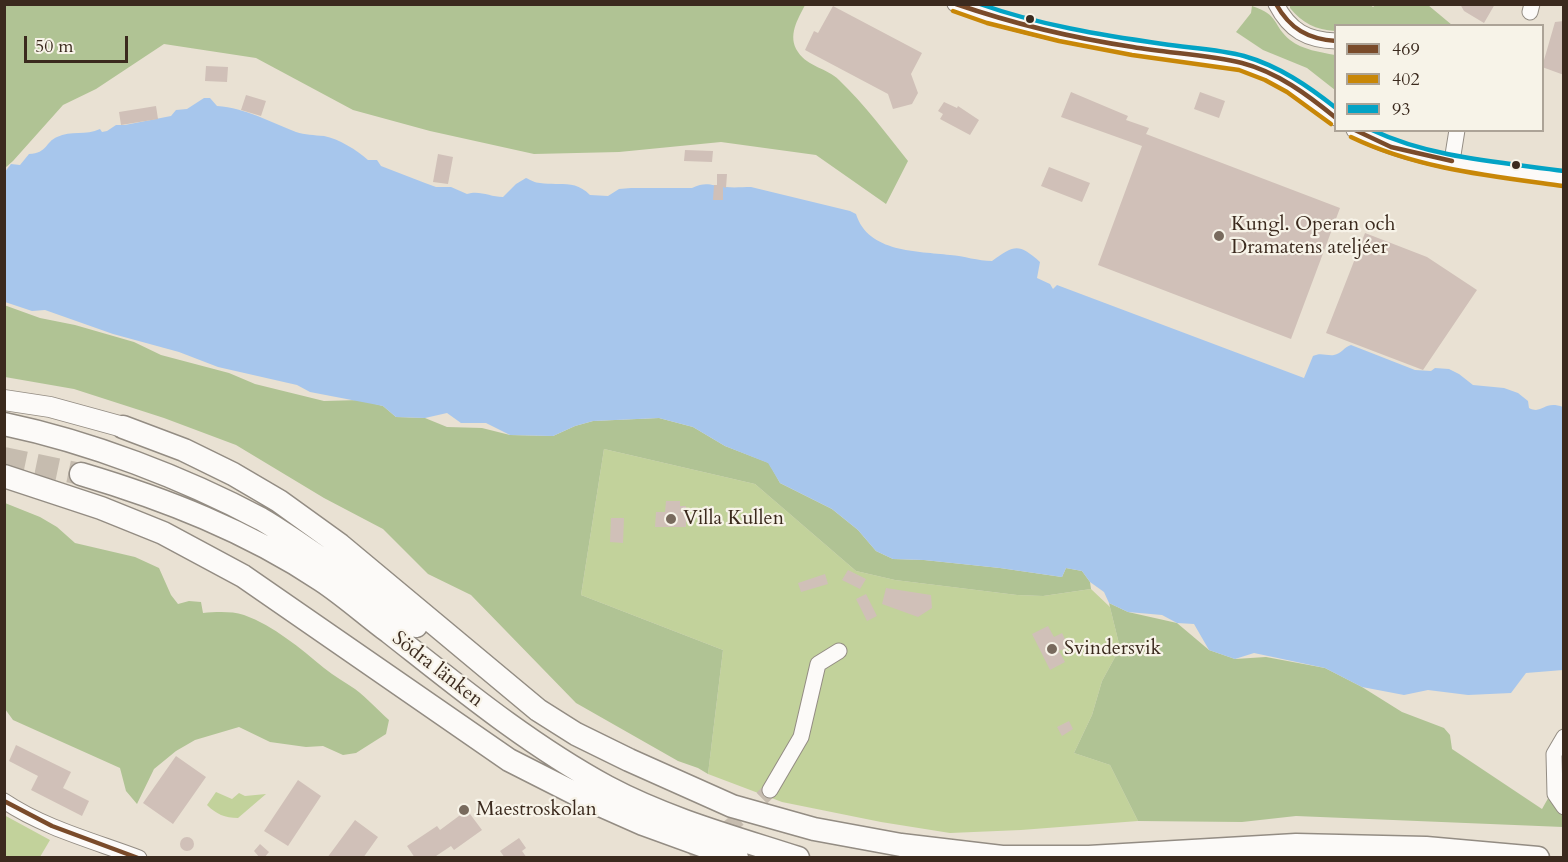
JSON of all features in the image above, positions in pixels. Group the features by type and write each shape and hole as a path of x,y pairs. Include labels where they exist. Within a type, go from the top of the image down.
{"highway":[{"name":"Södra länken","path":"4,424 65,439 128,461 200,490 263,520 359,584 472,668 538,710"},
{"path":"123,427 184,450 233,474 279,501 340,545 538,710 586,739 732,806 814,829 901,844 1002,857 1089,857 1296,845 1426,848 1538,858"},
{"name":"Södra länken","path":"81,474 182,508 280,555 322,580 506,723 607,787 701,827 798,858"},
{"path":"4,476 101,508 162,533 243,576 509,760 643,824 737,858"}],"main road":[{"path":"4,400 50,407 123,427"}],"street":[{"path":"955,4 1078,37 1241,63 1265,71 1300,89 1334,117"},
{"path":"1276,4 1290,25 1304,35 1318,40 1334,41"},
{"path":"1358,132 1392,147 1452,161 1563,179"},
{"path":"1452,161 1457,132"},
{"path":"770,790 801,736 818,664 839,651"},
{"path":"1562,804 1555,794 1554,754 1563,737"},
{"path":"4,801 24,813 139,858"}],"green space":[{"path":"5,4 805,5 797,22 793,40 798,52 807,61 839,80 908,161 886,204 816,155 721,142 619,152 534,154 430,131 353,110 256,58 164,44 96,89 63,105 5,168"},
{"path":"1369,4 1373,7 1377,4 1428,5 1451,24 1334,24 1334,31 1305,22 1290,8 1290,5"},
{"path":"1252,6 1261,9 1272,17 1290,40 1300,46 1334,55 1334,89 1307,68 1263,50 1236,32 1251,13"},
{"path":"4,305 40,318 75,325 134,342 161,355 229,373 255,384 324,401 360,400 383,406 396,417 425,418 447,427 482,428 510,435 553,436 593,421 659,418 693,427 725,446 769,463 780,483 832,509 858,530 876,551 893,559 1000,568 1062,577 1066,568 1082,571 1090,582 1091,589 1043,596 1017,595 895,580 856,571 755,484 604,449 581,595 723,650 708,774 678,761 576,703 471,595 428,574 383,529 324,498 236,445 164,418 74,389 5,377"},
{"path":"604,449 755,484 856,571 895,580 1017,595 1043,596 1091,589 1110,607 1120,648 1102,681 1092,715 1074,753 1110,765 1138,821 950,833 782,802 708,774 723,650 581,595"},
{"path":"5,503 40,517 57,527 75,543 135,557 159,568 171,595 178,604 189,601 201,602 203,613 224,612 244,615 276,631 368,700 389,720 386,734 356,753 343,755 323,746 306,747 270,742 239,727 195,740 176,751 154,769 137,804 126,791 120,768 13,720 5,709"},
{"path":"1109,603 1128,612 1177,623 1209,650 1235,659 1266,657 1325,668 1362,687 1402,712 1444,728 1450,735 1452,749 1542,809 1563,772 1563,827 1296,816 1242,822 1138,821 1110,765 1074,753 1092,715 1102,681 1120,648"},
{"path":"216,792 232,799 239,793 245,796 266,794 238,818 221,815 207,805"},
{"path":"4,815 50,840 40,857 5,857"}],"water":[{"path":"204,98 210,98 217,106 248,112 296,132 336,140 368,160 377,160 381,166 436,187 451,187 467,194 503,197 526,178 538,183 573,185 590,195 608,196 619,189 631,188 692,188 705,184 751,187 850,211 856,214 862,227 871,236 895,248 992,261 1011,249 1021,249 1040,262 1037,278 1050,284 1053,289 1057,285 1304,378 1313,356 1336,354 1351,345 1415,370 1449,369 1473,385 1504,388 1518,393 1528,401 1529,408 1534,410 1551,405 1563,407 1563,670 1526,673 1511,693 1468,695 1428,690 1404,695 1362,687 1325,668 1254,653 1235,659 1209,650 1194,624 1177,623 1162,615 1128,612 1109,603 1104,592 1090,582 1082,571 1066,568 1062,577 1000,568 893,559 876,551 858,530 832,509 780,483 768,463 725,446 693,427 659,418 593,421 553,436 510,435 486,423 461,423 447,413 425,418 396,417 383,406 310,392 297,385 218,367 179,352 113,334 45,310 32,311 5,302 4,173 11,164 20,165 29,154 40,152 53,139 62,135 100,129 102,132 116,125 171,116 176,110 187,109"}],"building":[{"path":"1460,4 1495,4 1484,23 1464,11"},
{"path":"833,6 922,53 911,74 918,93 912,104 893,109 888,94 805,50 814,31 818,33"},
{"path":"1564,21 1564,75 1544,68 1555,22"},
{"path":"206,66 228,67 227,82 205,81"},
{"name":"Kungl. Operan och Dramatens ateljéer","path":"1071,92 1128,116 1126,120 1149,128 1146,134 1340,208 1291,339 1098,265 1142,146 1061,117"},
{"path":"1200,92 1225,101 1219,118 1194,109"},
{"path":"246,95 266,101 261,116 241,110"},
{"path":"944,102 957,108 958,106 979,120 970,135 940,119 943,114 938,111"},
{"path":"156,106 158,119 121,125 119,112"},
{"path":"685,150 713,151 712,162 684,161"},
{"path":"438,154 453,157 448,184 433,182"},
{"path":"1049,167 1090,183 1082,202 1041,186"},
{"path":"717,174 727,174 726,188 723,187 723,200 713,200"},
{"path":"1365,233 1427,257 1477,290 1423,370 1326,333"},
{"name":"Villa Kullen","path":"666,501 680,501 680,506 686,506 686,527 655,527 656,512 665,512"},
{"path":"611,518 624,518 623,543 610,542"},
{"path":"848,570 866,579 860,589 842,580"},
{"path":"825,574 828,584 801,592 798,583"},
{"path":"886,588 931,595 932,608 918,617 882,604"},
{"path":"866,594 877,616 867,621 856,599"},
{"name":"Svindersvik","path":"1048,626 1054,637 1062,633 1069,647 1059,651 1065,662 1050,670 1032,634"},
{"path":"1069,721 1073,729 1062,736 1057,727"},
{"path":"16,745 71,772 63,788 89,801 82,816 31,790 38,776 9,761"},
{"path":"176,756 206,777 173,824 143,803"},
{"path":"298,780 321,796 288,846 264,831"},
{"path":"467,810 482,830 454,850 451,846 433,858 415,858 407,846 437,826 440,830"},
{"path":"355,820 378,837 363,858 327,858"},
{"path":"184,837 190,837 194,844 190,851 184,851 180,847 180,841"},
{"path":"519,838 526,848 522,851 527,858 505,858 500,851"},
{"path":"260,844 269,852 264,858 260,858 254,851"}],"tunnel":[{"path":"4,458 81,474"},
{"path":"692,858 770,790"}],"transit line":[{"name":"469","path":"956,4 1066,35 1242,63 1280,78 1334,116"},
{"name":"93","path":"980,4 1025,18 1070,28 1244,56 1269,65 1293,78 1334,106"},
{"name":"469","path":"1276,4 1287,20 1301,31 1317,38 1334,41"},
{"name":"402","path":"953,11 987,23 1059,41 1132,55 1239,70 1287,92 1331,124"},
{"name":"469","path":"1359,132 1391,147 1452,161"},
{"name":"93","path":"1377,132 1442,153 1564,171"},
{"name":"402","path":"1351,137 1376,148 1428,164 1482,175 1563,186"},
{"name":"469","path":"4,801 52,826 138,858"}],"place":[{"name":"Kungl. Operan och Dramatens ateljéer","path":"1219,236"},
{"name":"Villa Kullen","path":"671,519"},
{"name":"Svindersvik","path":"1052,649"},
{"name":"Maestroskolan","path":"464,810"}]}
